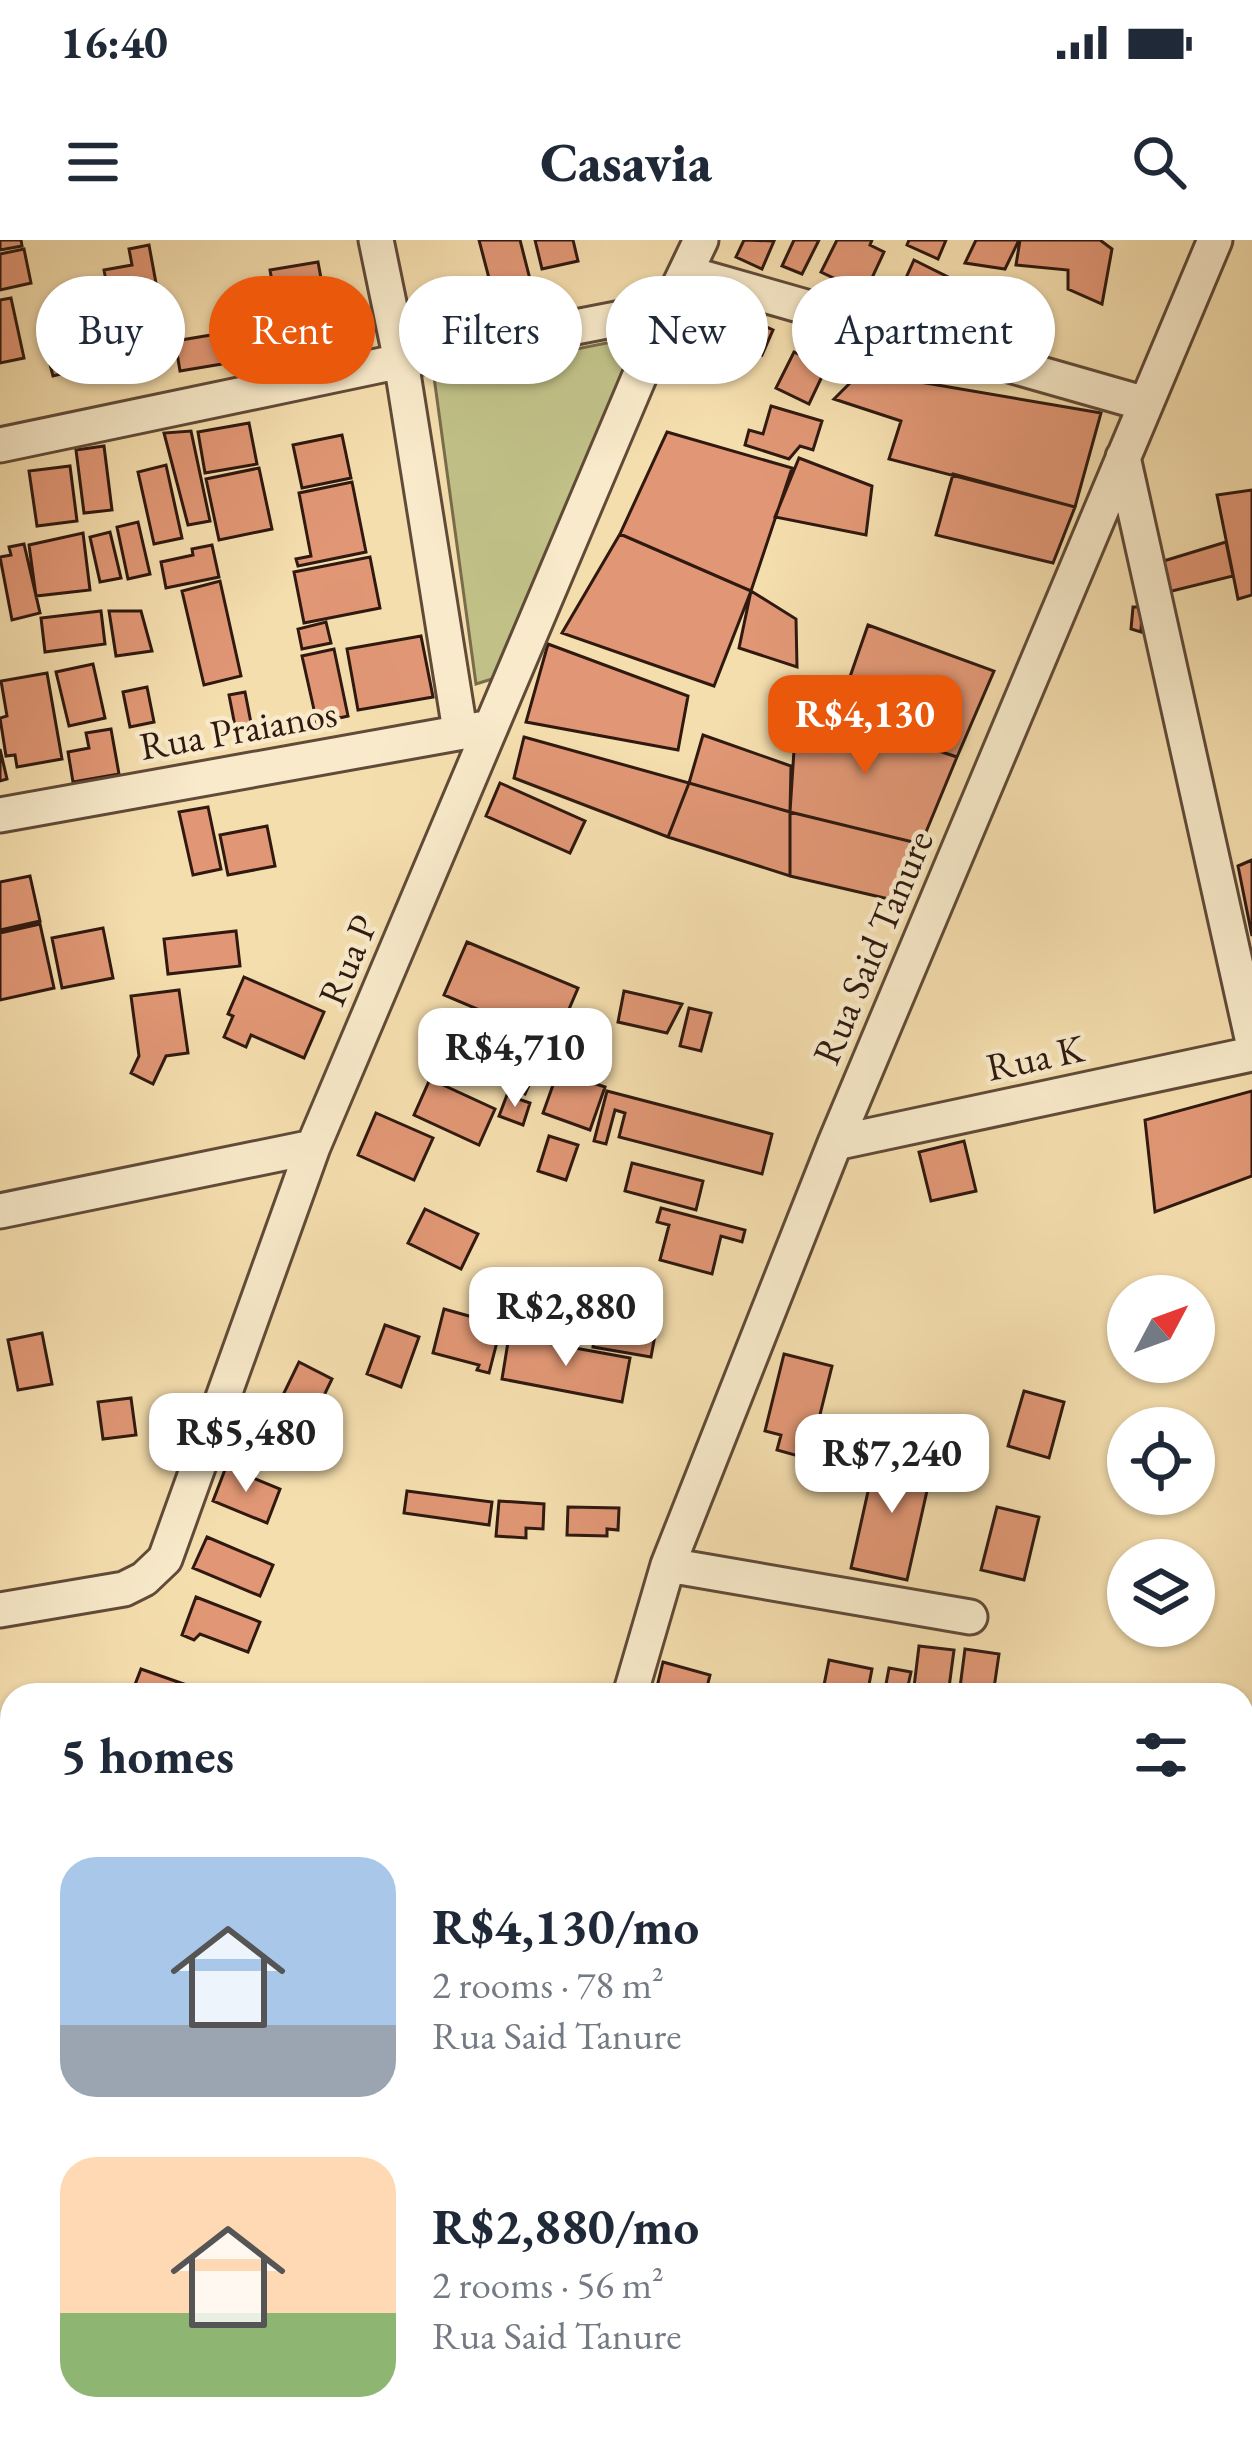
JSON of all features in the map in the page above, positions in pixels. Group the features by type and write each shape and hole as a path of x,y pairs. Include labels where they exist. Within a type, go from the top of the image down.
{"street":[{"path":"376,240 399,351"},
{"name":"Rua P","path":"685,276 701,240"},
{"name":"Rua Said Tanure","path":"633,1683 668,1564 836,1143 1215,240"},
{"path":"687,273 1146,404"},
{"path":"0,445 399,361"},
{"path":"406,384 476,729"},
{"name":"Rua P","path":"0,1610 124,1589 144,1580 164,1559 313,1147 476,729 634,384"},
{"path":"1123,458 1252,1038"},
{"name":"Rua Praianos","path":"0,815 476,729"},
{"name":"Rua K","path":"836,1143 1252,1054"},
{"path":"0,1211 313,1147"},
{"path":"668,1564 970,1617"}],"green space":[{"path":"606,343 606,384 627,384 511,673 476,684 435,384 582,384 582,348"}],"building":[{"path":"0,240 21,240 22,246 0,250"},
{"path":"479,240 520,240 529,276 488,276"},
{"path":"535,240 573,240 578,261 542,269"},
{"path":"744,240 774,241 762,269 736,257"},
{"path":"794,240 819,240 802,274 782,266"},
{"path":"837,240 872,240 870,245 884,252 873,276 821,272"},
{"path":"909,240 946,240 938,259 907,245"},
{"path":"976,240 1019,240 1005,269 965,263"},
{"path":"1020,240 1100,240 1112,249 1102,304 1068,289 1068,270 1016,265"},
{"path":"149,245 155,276 105,276 104,270 132,265 129,249"},
{"path":"24,249 31,283 0,290 0,254"},
{"path":"914,260 946,276 907,276"},
{"path":"318,262 321,276 271,276 270,270"},
{"path":"11,298 24,358 0,363 0,300"},
{"path":"209,335 209,366 185,370 185,339"},
{"path":"792,356 792,384 818,384 809,404 776,388"},
{"path":"849,384 931,384 1101,413 1075,507 889,459 901,421 834,399"},
{"path":"771,406 822,421 813,450 800,446 789,459 745,445 749,430 763,434"},
{"path":"249,423 257,464 205,473 198,432"},
{"path":"191,431 210,521 188,525 164,433"},
{"path":"667,432 792,468 751,591 620,534"},
{"path":"342,435 351,478 302,488 293,445"},
{"path":"104,446 112,510 84,513 76,450"},
{"path":"799,458 872,486 866,535 775,517"},
{"path":"166,465 182,538 154,544 138,472"},
{"path":"70,466 77,521 37,526 29,471"},
{"path":"259,468 272,529 219,540 206,479"},
{"path":"953,474 1075,507 1053,563 936,535"},
{"path":"352,482 366,552 298,566 296,559 311,556 299,493"},
{"path":"1252,490 1252,595 1238,599 1217,495"},
{"path":"138,522 150,574 128,579 117,527"},
{"path":"110,532 121,578 100,582 90,537"},
{"path":"83,533 90,590 36,596 29,545"},
{"path":"620,534 751,591 714,686 562,633"},
{"path":"1226,542 1233,576 1168,592 1157,563"},
{"path":"24,544 40,613 12,620 0,557 11,555 9,547"},
{"path":"212,545 219,577 166,588 161,562"},
{"path":"370,557 380,608 304,623 294,572"},
{"path":"220,581 241,676 204,685 182,591"},
{"path":"751,591 796,619 797,667 739,648"},
{"path":"1133,607 1142,607 1141,632 1131,629"},
{"path":"101,611 105,644 45,652 41,618"},
{"path":"109,611 141,611 152,651 116,656"},
{"path":"326,622 331,643 302,649 298,629"},
{"path":"868,625 994,671 957,757 836,717"},
{"path":"421,636 433,697 358,710 347,649"},
{"path":"548,644 688,696 678,750 526,722"},
{"path":"334,649 348,716 317,723 302,656"},
{"path":"93,664 105,718 69,726 56,672"},
{"path":"47,673 62,759 17,767 15,755 6,756 0,718 7,716 1,681"},
{"path":"147,687 154,722 130,727 123,692"},
{"path":"245,692 252,728 236,731 229,695"},
{"path":"797,704 957,757 921,844 790,812"},
{"path":"111,729 119,774 73,782 68,752 89,748 86,733"},
{"path":"703,735 791,766 790,812 689,783"},
{"path":"524,737 689,783 668,837 514,778"},
{"path":"0,749 7,779 0,781"},
{"path":"500,783 585,821 570,853 486,816"},
{"path":"689,783 790,812 790,876 668,837"},
{"path":"208,807 221,869 193,875 179,812"},
{"path":"790,812 921,844 893,900 790,876"},
{"path":"267,826 275,866 228,875 220,835"},
{"path":"1252,860 1252,936 1238,866"},
{"path":"30,876 40,921 0,930 0,882"},
{"path":"40,924 54,988 0,1000 0,933"},
{"path":"103,928 113,978 62,988 52,938"},
{"path":"236,931 240,966 168,974 164,939"},
{"path":"467,942 578,988 555,1042 444,995"},
{"path":"244,977 324,1012 304,1058 251,1035 246,1047 224,1037"},
{"path":"179,990 188,1053 166,1056 153,1084 131,1073 139,1056 131,996"},
{"path":"624,991 682,1004 667,1033 618,1022"},
{"path":"689,1008 711,1013 701,1051 680,1046"},
{"path":"445,1014 484,1029 473,1059 433,1045"},
{"path":"511,1042 542,1056 525,1094 494,1080"},
{"path":"558,1071 605,1087 590,1130 543,1113"},
{"path":"430,1079 495,1109 479,1145 414,1115"},
{"path":"607,1091 772,1134 762,1174 619,1137 625,1113 615,1110 606,1144 594,1141"},
{"path":"1252,1091 1252,1176 1155,1212 1145,1120"},
{"path":"507,1095 530,1103 523,1125 499,1116"},
{"path":"376,1113 433,1138 414,1180 358,1155"},
{"path":"549,1136 578,1145 566,1180 538,1171"},
{"path":"964,1141 976,1191 931,1201 919,1152"},
{"path":"632,1163 703,1181 696,1210 625,1191"},
{"path":"661,1208 745,1230 742,1242 721,1236 712,1274 660,1260 669,1225 657,1222"},
{"path":"425,1209 478,1234 461,1269 408,1243"},
{"path":"581,1287 623,1294 620,1312 658,1319 651,1357 593,1347 596,1330 575,1327"},
{"path":"444,1309 494,1323 498,1338 489,1373 477,1370 479,1365 433,1353"},
{"path":"385,1325 419,1337 401,1387 367,1374"},
{"path":"42,1333 52,1384 18,1390 8,1340"},
{"path":"509,1336 630,1358 622,1402 502,1379"},
{"path":"784,1354 832,1366 809,1459 777,1450 781,1435 765,1431"},
{"path":"299,1362 332,1379 315,1414 282,1397"},
{"path":"1024,1391 1064,1402 1049,1458 1008,1446"},
{"path":"131,1398 136,1435 103,1439 98,1402"},
{"path":"248,1401 305,1428 289,1462 232,1436"},
{"path":"877,1451 933,1464 907,1580 851,1568"},
{"path":"226,1467 280,1489 267,1523 213,1501"},
{"path":"407,1491 492,1502 489,1525 404,1513"},
{"path":"499,1501 544,1504 543,1529 526,1528 526,1538 496,1536"},
{"path":"568,1507 619,1508 618,1530 607,1529 607,1536 567,1535"},
{"path":"997,1507 1039,1517 1024,1580 981,1570"},
{"path":"207,1537 273,1565 260,1596 193,1568"},
{"path":"196,1597 260,1622 248,1652 200,1634 194,1640 182,1635"},
{"path":"919,1646 954,1650 950,1683 914,1683"},
{"path":"965,1649 999,1654 995,1683 961,1683"},
{"path":"829,1660 872,1669 869,1683 824,1683"},
{"path":"663,1662 710,1675 708,1683 658,1683"},
{"path":"889,1668 911,1672 909,1683 886,1683"},
{"path":"141,1669 181,1683 136,1683"}]}
